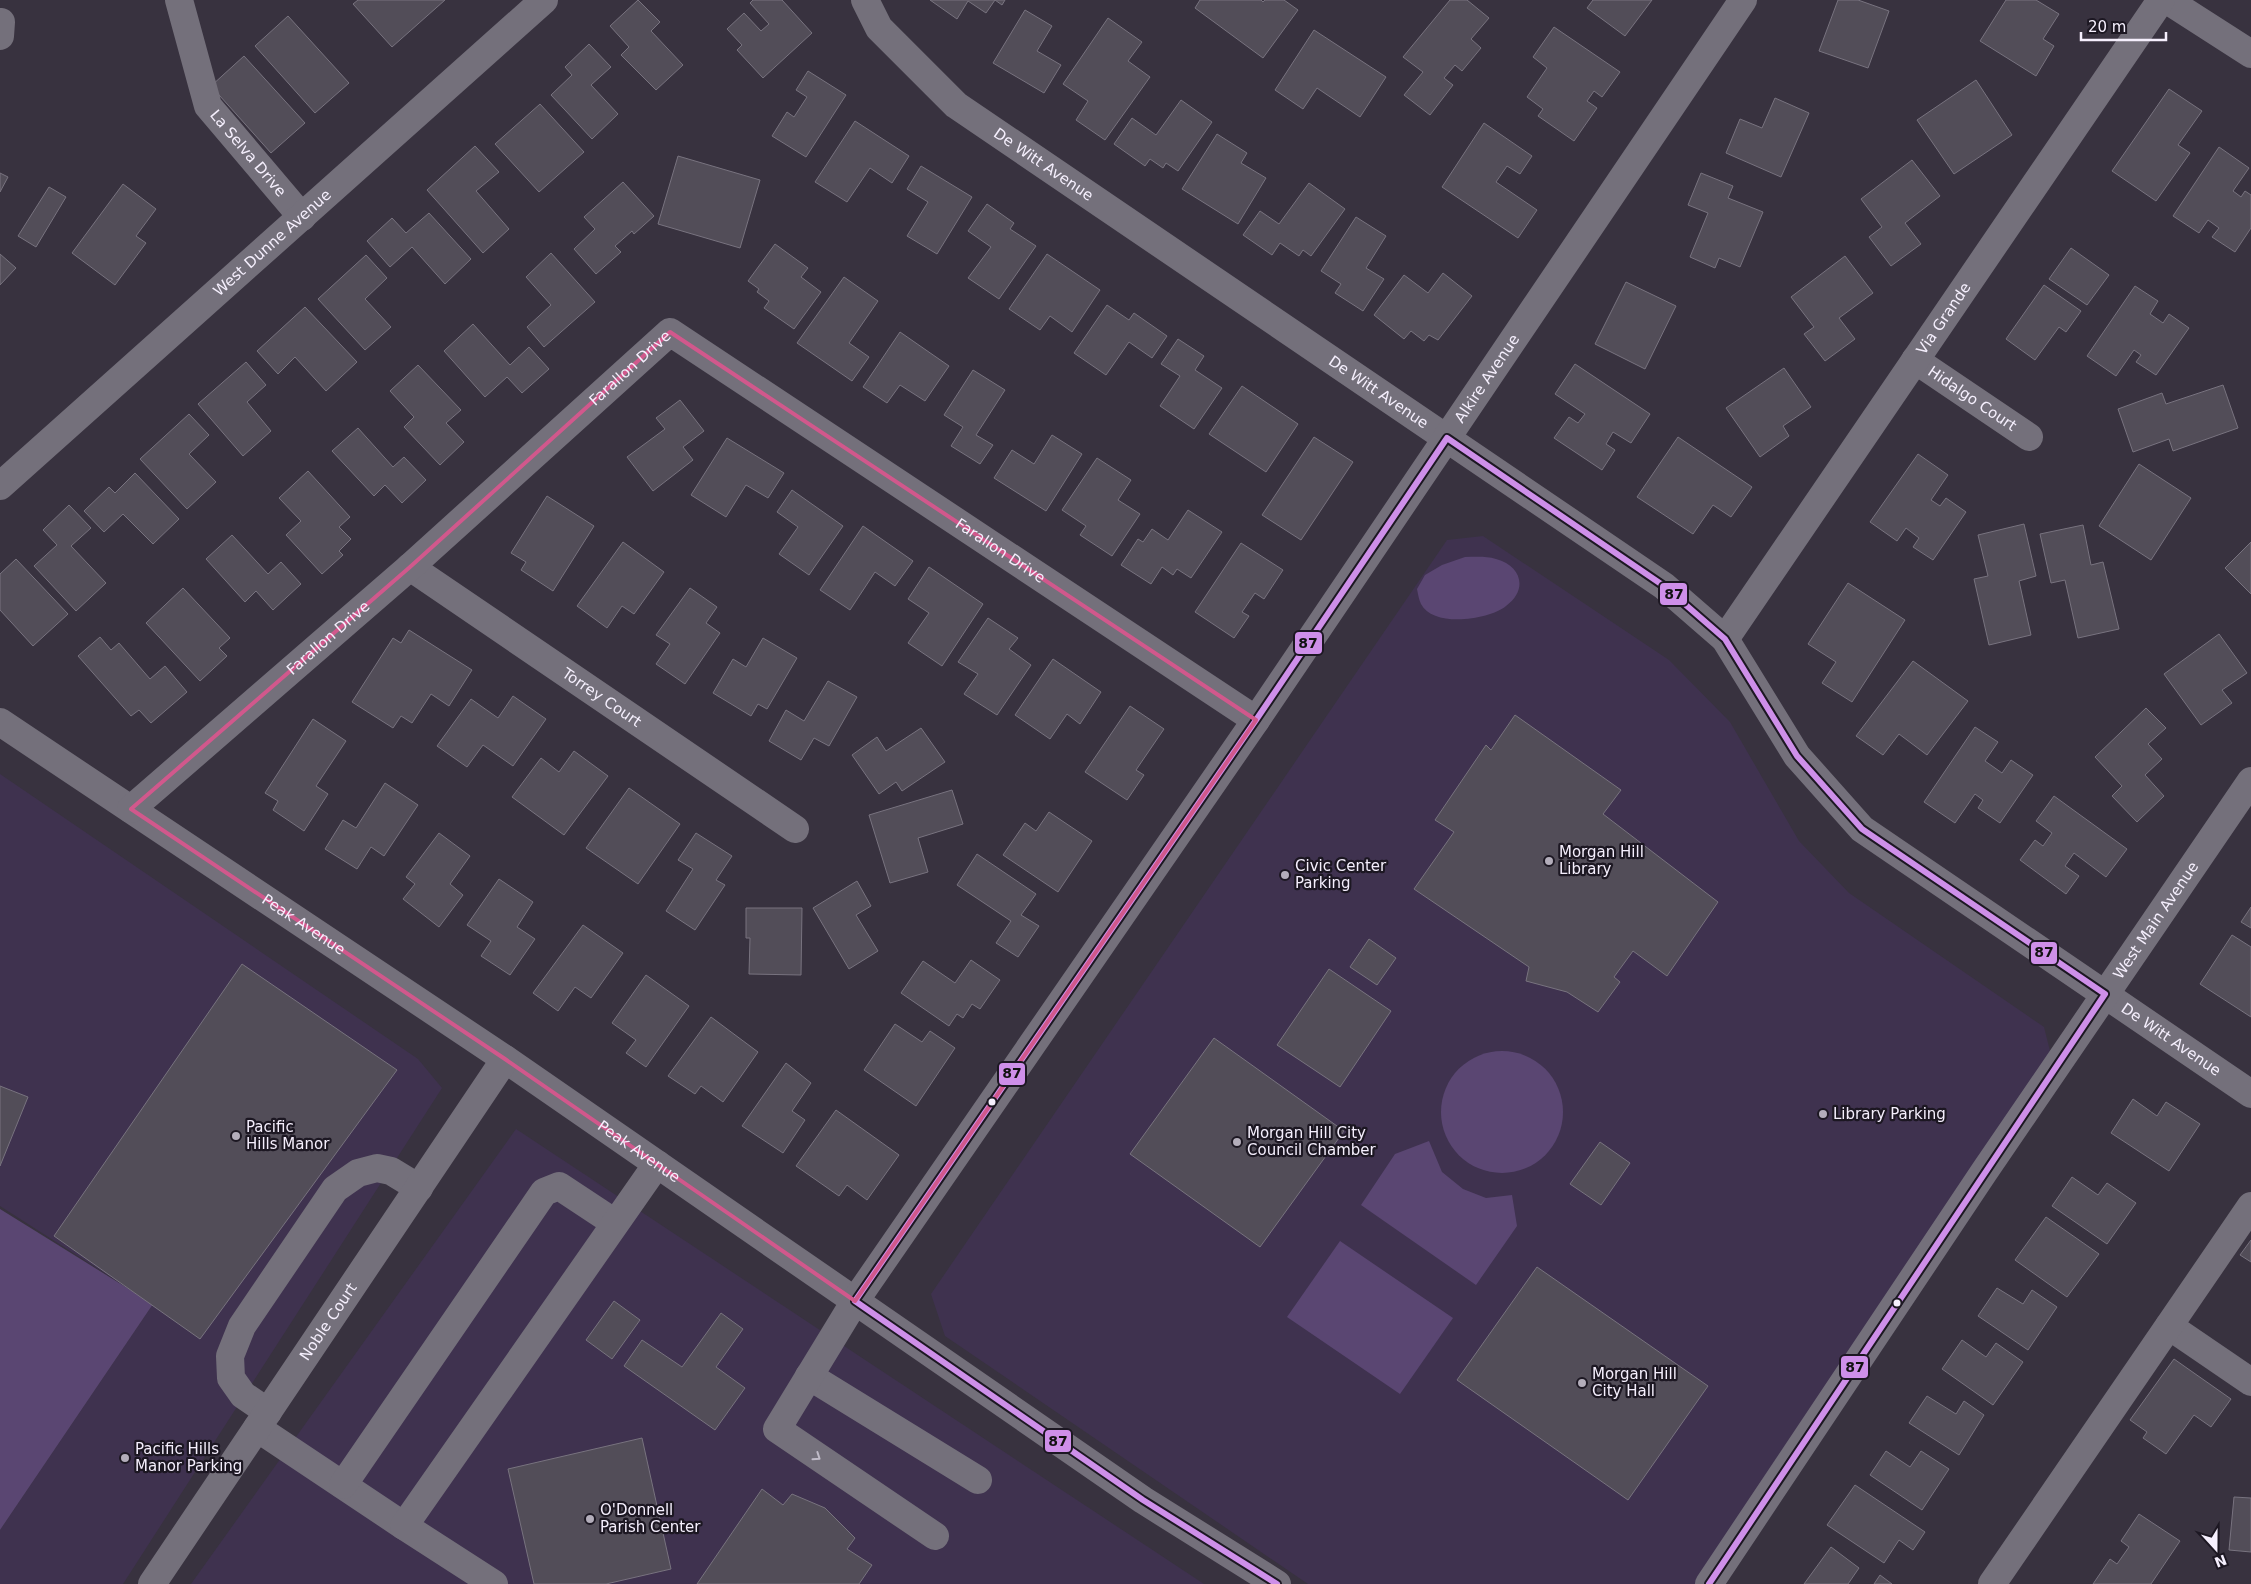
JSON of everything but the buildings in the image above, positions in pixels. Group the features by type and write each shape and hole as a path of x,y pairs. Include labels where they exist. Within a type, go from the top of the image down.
{"street":[{"name":"La Selva Drive","path":"179,0 208,106 302,217"},
{"name":"West Dunne Avenue","path":"0,486 544,0"},
{"name":"De Witt Avenue","path":"865,0 879,28 956,105 1664,586 1725,639 1797,756 1862,829 2251,1094"},
{"name":"Alkire Avenue","path":"935,1536 777,1429 855,1301 1256,720 1743,0"},
{"name":"Via Grande","path":"1725,639 2161,0"},
{"path":"2167,0 2251,54"},
{"name":"Farallon Drive","path":"131,809 410,568 670,332 1256,720"},
{"name":"Hidalgo Court","path":"1915,360 2029,438"},
{"name":"Torrey Court","path":"410,568 795,829"},
{"name":"Peak Avenue","path":"0,722 505,1059 1143,1500 1278,1584"},
{"name":"West Main Avenue","path":"1709,1584 2105,994 2251,781"},
{"name":"Noble Court","path":"152,1584 505,1059"},
{"path":"404,1526 656,1164"},
{"path":"419,1188 391,1171 377,1168 358,1174 335,1189 242,1326 230,1356 231,1378 263,1420 343,1485 494,1584"},
{"path":"343,1485 544,1192 558,1186 615,1223"},
{"path":"1992,1584 2251,1206"},
{"path":"2169,1326 2251,1382"},
{"path":"809,1376 978,1480"}],"highlighted area":[{"path":"670,332 1256,720 855,1301 505,1059 131,809 410,567"}],"shaded area":[{"path":"1483,536 1669,660 1730,722 1799,841 1849,893 2044,1027 2054,1067 1703,1584 1308,1584 945,1336 931,1294 1447,540"},
{"path":"1465,557 1492,558 1505,562 1512,567 1519,579 1517,593 1513,600 1498,611 1475,618 1449,619 1427,612 1421,604 1417,589 1425,575 1442,565"},
{"path":"0,774 418,1059 442,1088 123,1584 0,1584 0,1530 153,1304 0,1206"},
{"path":"1502,1051 1514,1052 1525,1056 1545,1069 1558,1089 1562,1100 1562,1124 1558,1135 1545,1155 1525,1168 1514,1172 1502,1173 1490,1172 1479,1168 1459,1155 1446,1135 1442,1124 1441,1112 1442,1100 1446,1089 1459,1069 1479,1056 1490,1052"},
{"path":"516,1129 1204,1584 191,1584"},
{"path":"1429,1141 1442,1172 1463,1189 1486,1198 1512,1195 1517,1226 1476,1285 1361,1205 1395,1154"},
{"path":"0,1209 153,1304 0,1530"},
{"path":"1340,1241 1453,1318 1400,1394 1287,1317"}],"transit line":[{"name":"87","path":"1277,1584 1143,1500 855,1301 1256,720 1447,438 1664,586 1725,639 1797,756 1862,829 2105,994 1709,1584"}],"place":[{"name":"Morgan Hill Library","path":"1549,861"},
{"name":"Civic Center Parking","path":"1285,875"},
{"name":"Library Parking","path":"1823,1114"},
{"name":"Pacific Hills Manor","path":"236,1136"},
{"name":"Morgan Hill City Council Chamber","path":"1237,1142"},
{"name":"Morgan Hill City Hall","path":"1582,1383"},
{"name":"Pacific Hills Manor Parking","path":"125,1458"},
{"name":"O'Donnell Parish Center","path":"590,1519"}]}
